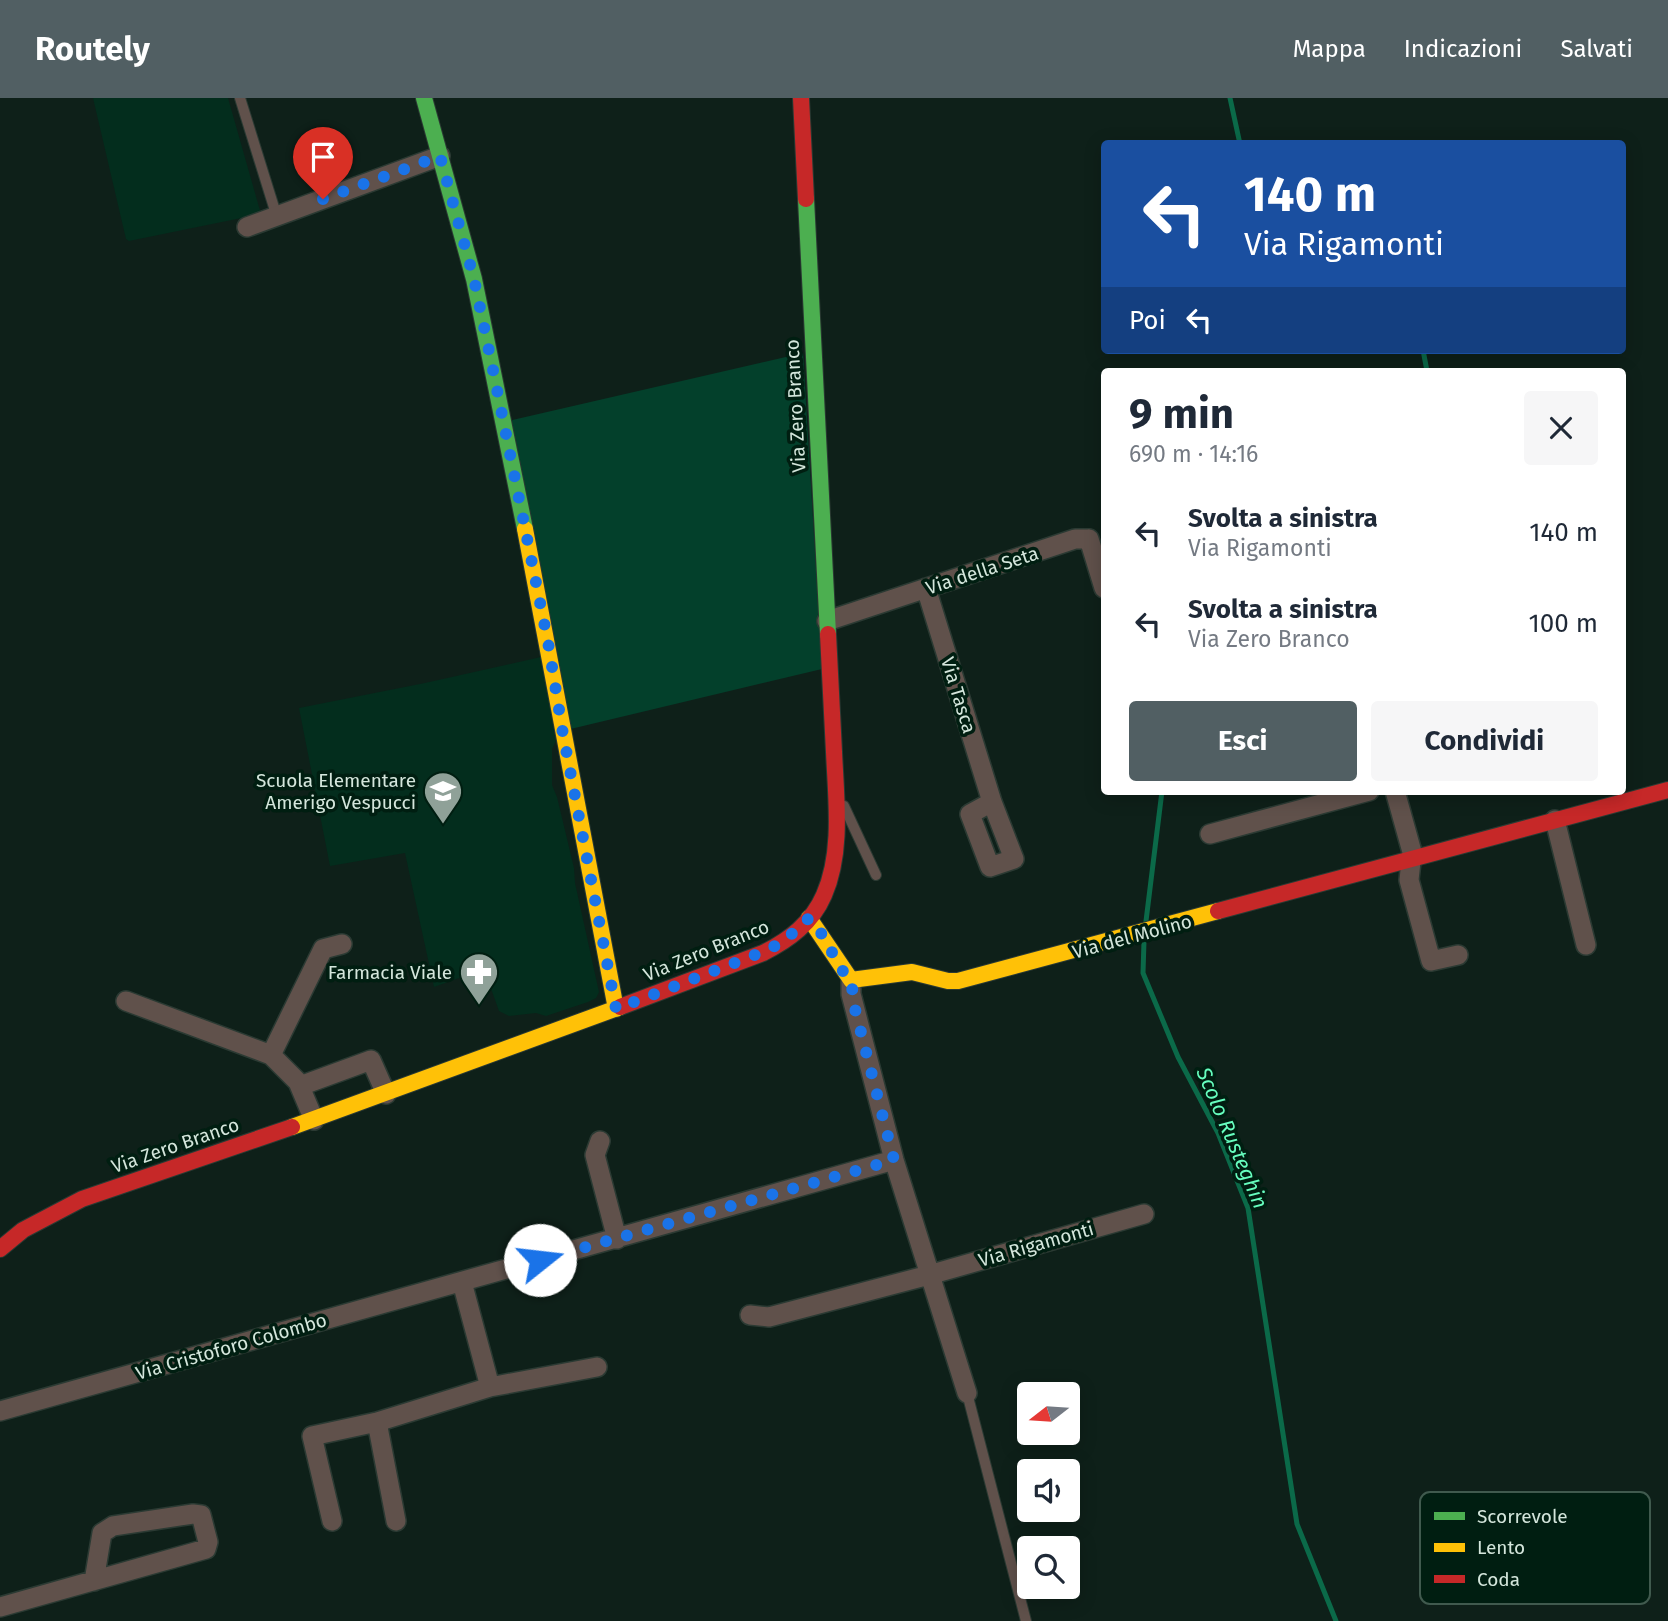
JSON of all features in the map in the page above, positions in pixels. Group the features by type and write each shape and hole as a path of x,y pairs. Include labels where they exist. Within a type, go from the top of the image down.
{"street":[{"path":"424,98 474,279 542,614 616,1009"},
{"name":"Via Zero Branco","path":"0,1249 8,1234 82,1199 314,1120 616,1009 760,953 783,942 809,918 822,899 833,868 836,801 801,98"},
{"path":"247,227 440,156"},
{"name":"Via della Seta","path":"827,621 1097,534 1101,565"},
{"name":"Via Tasca","path":"926,588 992,802"},
{"name":"Via del Molino","path":"851,980 912,972 947,981 958,981 1668,790"},
{"path":"1210,835 1355,795"},
{"path":"1396,795 1412,852 1409,880 1431,961 1458,955"},
{"path":"1555,820 1586,945"},
{"path":"809,918 831,947 846,977 851,980 856,1014 894,1160 967,1393"},
{"path":"271,1055 323,949 342,944"},
{"path":"126,1001 271,1055 300,1086 314,1120"},
{"path":"300,1086 371,1060 386,1094"},
{"path":"600,1141 595,1155 617,1239"},
{"name":"Via Cristoforo Colombo","path":"0,1411 894,1160"},
{"name":"Via Rigamonti","path":"750,1315 769,1317 1144,1214"},
{"path":"462,1282 490,1387"},
{"path":"332,1521 312,1436 377,1422 490,1387 597,1367"},
{"path":"377,1422 397,1521"},
{"path":"0,1607 94,1581 206,1549 208,1542 201,1515 193,1514 106,1529 102,1532 94,1581"}],"lane":[{"path":"240,98 277,217"},
{"path":"836,801 848,811 876,875"},
{"path":"967,1393 1026,1621"}],"shaded area":[{"path":"93,98 228,98 261,214 129,241 126,239"},
{"path":"803,353 822,669 558,732 508,421"},
{"name":"Scuola Elementare Amerigo Vespucci","path":"541,657 556,741 552,749 552,785 574,868 599,992 596,998 588,1002 546,1016 536,1013 509,1016 499,1011 484,969 434,987 405,853 330,866 299,708"}],"waterway":[{"name":"Scolo Rusteghin","path":"1230,98 1239,140"},
{"name":"Scolo Rusteghin","path":"1424,354 1426,368"},
{"name":"Scolo Rusteghin","path":"1146,921 1162,795"},
{"name":"Scolo Rusteghin","path":"1144,941 1143,973 1178,1057 1218,1133 1248,1208 1297,1524 1336,1621"}],"traffic: fast":[{"path":"424,98 474,279 525,529"},
{"path":"806,199 828,634"}],"traffic: slow":[{"path":"525,529 616,1009"},
{"path":"809,918 851,980 912,972 958,981 1218,911"},
{"path":"292,1127 620,1007"}],"traffic: jam":[{"path":"801,98 806,199"},
{"path":"620,1007 763,953 799,930 819,905 834,861 837,825 828,634"},
{"path":"1218,911 1668,790"},
{"path":"0,1249 23,1230 82,1199 292,1127"}],"place":[{"name":"Scuola Elementare Amerigo Vespucci","path":"443,825"},
{"name":"Farmacia Viale","path":"479,1006"}],"route":[{"path":"323,199 440,156 474,279 492,365 548,642 616,1009 760,953 783,942 809,918 831,947 846,977 851,980 851,994 894,1160 540,1260"}]}
